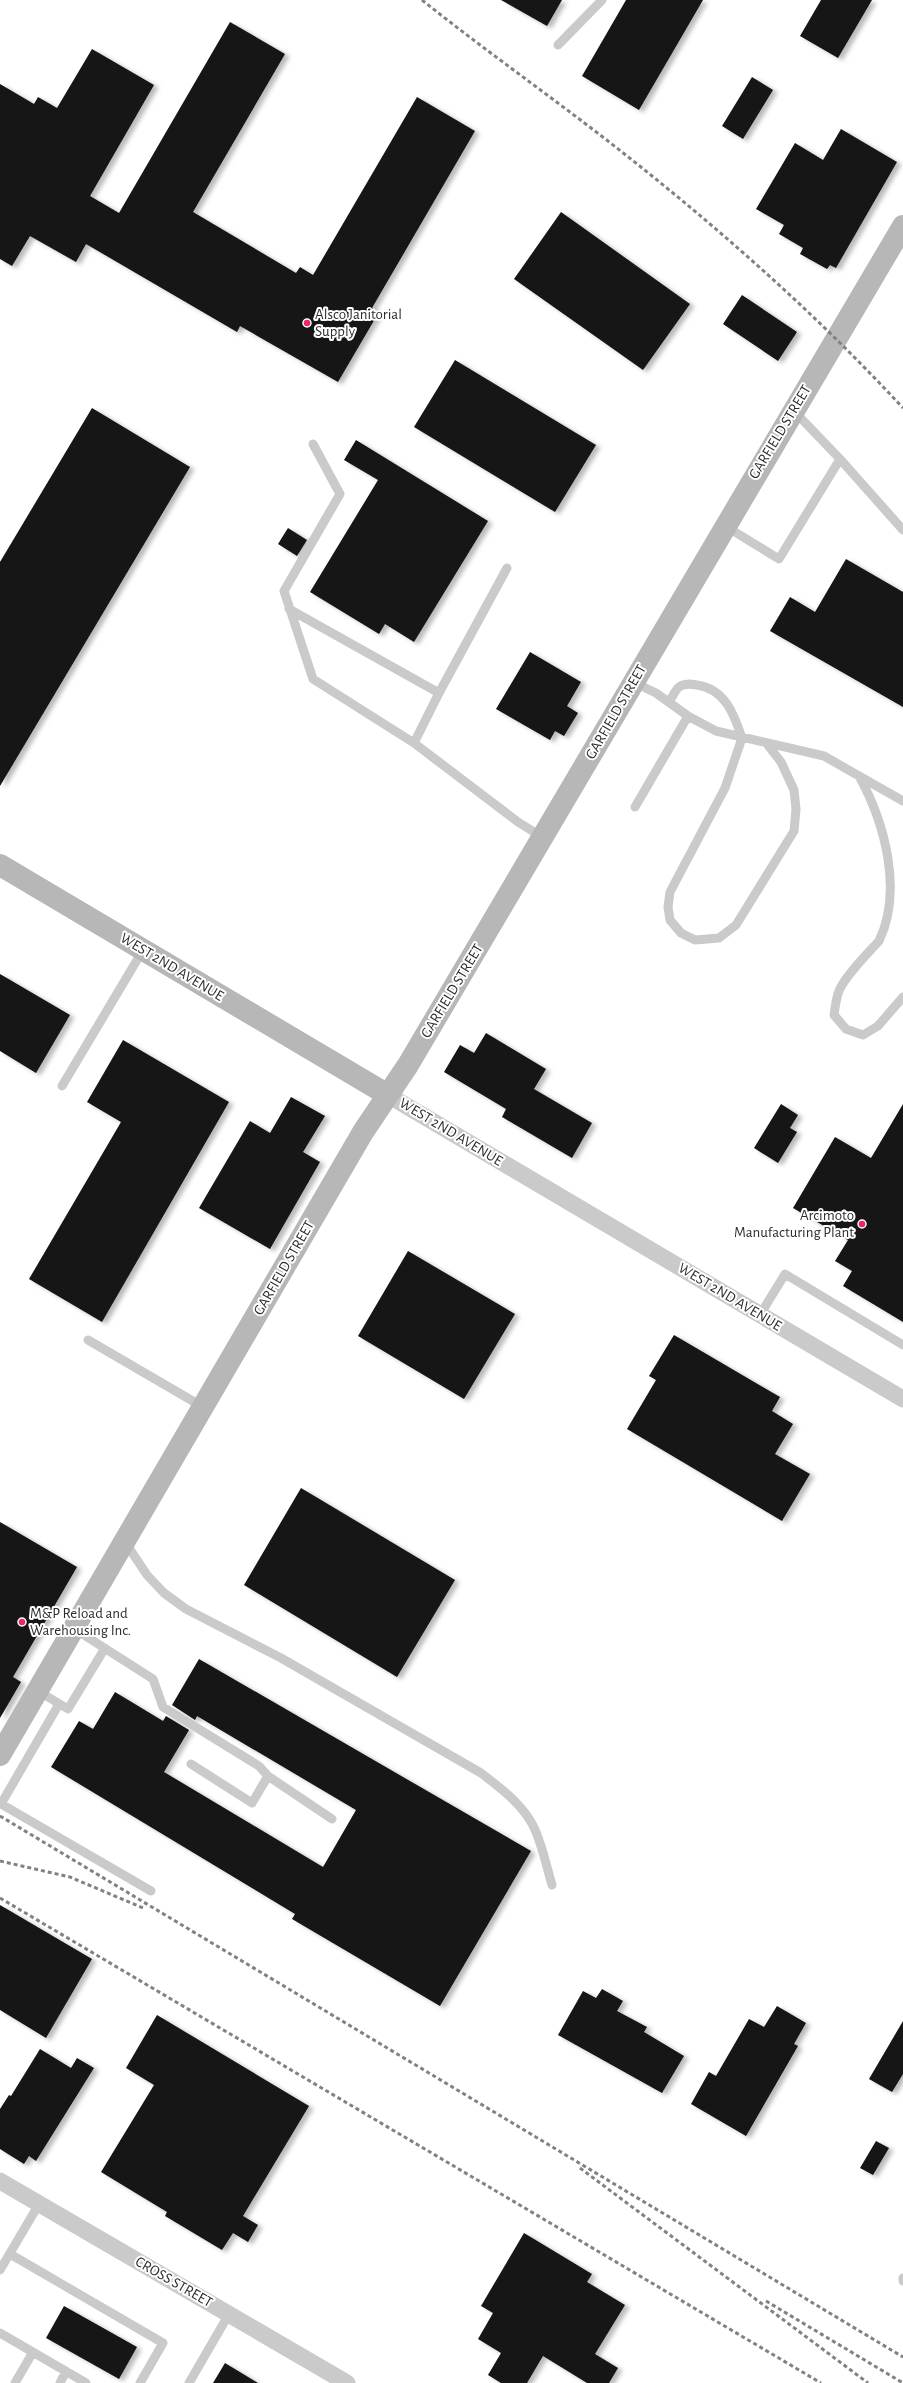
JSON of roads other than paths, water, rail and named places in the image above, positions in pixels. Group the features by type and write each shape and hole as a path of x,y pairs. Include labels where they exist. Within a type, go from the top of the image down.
{"street":[{"name":"GARFIELD STREET","path":"0,1755 363,1132 388,1095 542,837 903,226"},
{"name":"WEST 2ND AVENUE","path":"0,865 760,1315 903,1398"},
{"name":"CROSS STREET","path":"0,2181 347,2383"}],"lane":[{"path":"558,45 602,0"},
{"path":"794,410 903,530"},
{"path":"313,444 340,494 284,591 313,679 414,743 518,822 542,837"},
{"path":"725,526 779,559 840,459"},
{"path":"414,743 439,693 507,568"},
{"path":"289,609 439,693"},
{"path":"633,682 669,702 688,716 716,731 824,756 903,801"},
{"path":"669,702 679,687 688,684 705,686 715,691 732,710 742,738 725,788 670,892 668,907 670,920 681,933 695,940 719,938 736,925 794,831 796,809 794,790 780,762 767,744"},
{"path":"635,807 688,716"},
{"path":"860,776 881,815 894,856 899,892 892,917 880,939 838,992 834,1015 846,1029 863,1035 878,1026 903,997"},
{"path":"62,1086 143,950"},
{"path":"760,1315 785,1274 903,1345"},
{"path":"88,1340 203,1407"},
{"path":"125,1542 147,1575 164,1593 186,1609 281,1658 481,1773 499,1786 521,1808 535,1831 552,1885"},
{"path":"73,1628 153,1679 163,1707 259,1766 268,1776 332,1819"},
{"path":"38,1690 68,1709 105,1648"},
{"path":"59,1704 2,1804 151,1891"},
{"path":"191,1764 252,1803 268,1776"},
{"path":"0,2270 39,2204"},
{"path":"10,2254 163,2343 140,2383"},
{"path":"190,2383 229,2314"},
{"path":"0,2333 86,2383"},
{"path":"15,2383 33,2352"},
{"path":"60,2383 66,2371"}],"railway":[{"path":"422,0 597,133 696,212 767,274 837,340 903,408"},
{"path":"0,1816 903,2357"},
{"path":"0,1861 70,1877 143,1908"},
{"path":"0,1898 821,2383"},
{"path":"580,2168 868,2383"},
{"path":"766,2301 903,2383"}],"place":[{"name":"Alsco Janitorial Supply","path":"307,323"},
{"name":"Arcimoto Manufacturing Plant","path":"862,1224"},
{"name":"M&P Reload and Warehousing Inc.","path":"22,1622"}]}
